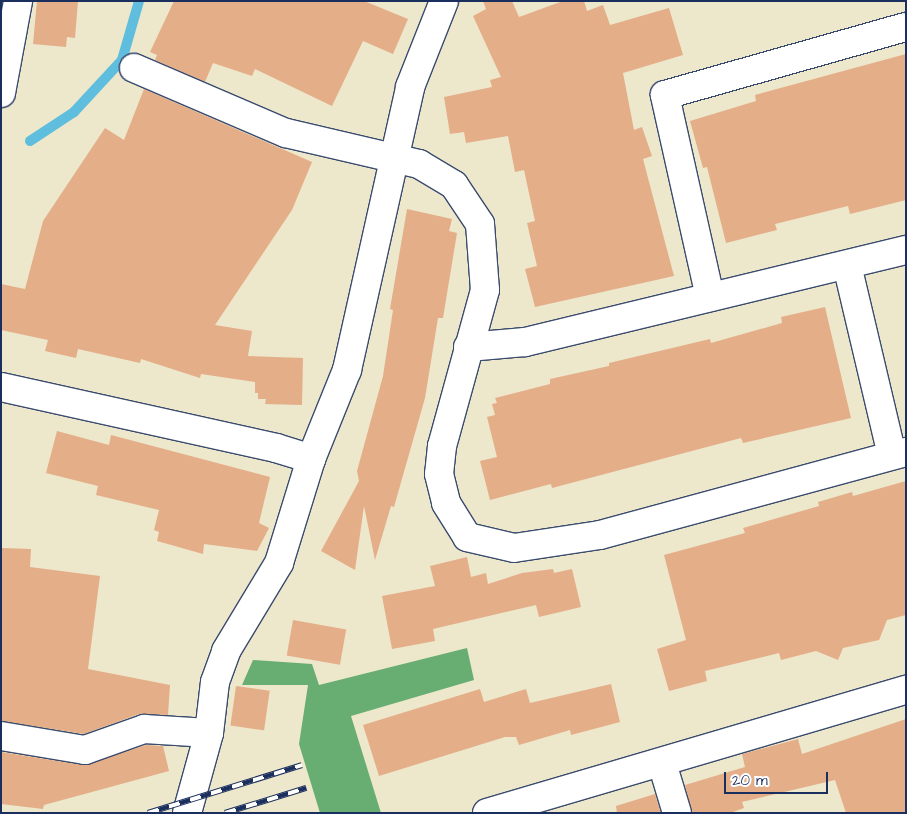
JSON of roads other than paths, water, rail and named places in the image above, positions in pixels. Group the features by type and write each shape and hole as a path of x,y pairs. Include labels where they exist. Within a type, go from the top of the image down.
{"street":[{"path":"1,93 18,1"},
{"path":"187,813 209,733 218,674 226,650 279,563 311,459 347,370 410,87 434,4"},
{"path":"710,297 665,95 906,27"},
{"path":"134,68 286,133 394,156 419,164 454,185 480,224 485,290 442,446 439,474 446,503 467,537 514,548 600,535 899,454 847,265"},
{"path":"468,347 525,342 906,250"},
{"path":"1,387 276,448 311,459"},
{"path":"487,813 906,690"},
{"path":"1,736 86,750 144,729 209,733"},
{"path":"662,763 678,813"}],"waterway":[{"path":"30,141 74,112 122,60 139,1"}],"railway":[{"path":"148,813 302,765"},
{"path":"225,813 306,788"}]}
